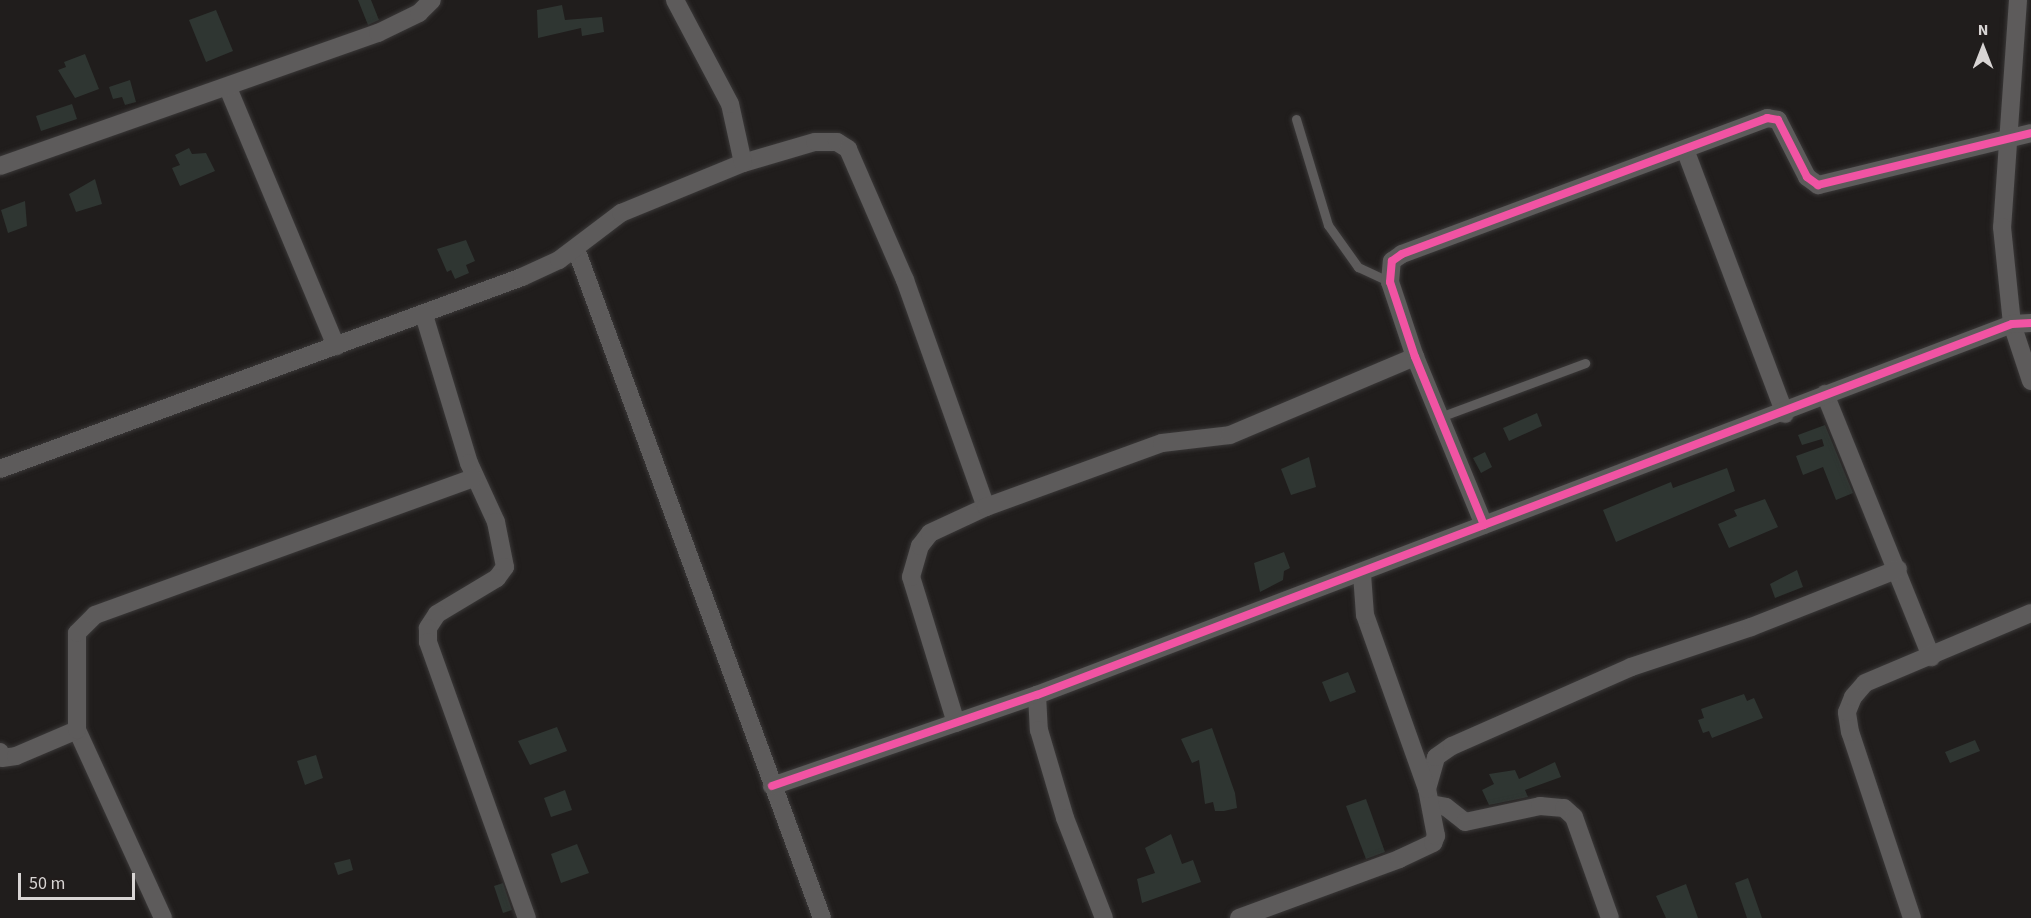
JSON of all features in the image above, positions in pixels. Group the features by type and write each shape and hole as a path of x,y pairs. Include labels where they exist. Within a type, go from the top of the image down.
{"street":[{"path":"0,166 228,88 378,33 419,13 432,0"},
{"path":"675,0 730,104 743,164"},
{"path":"2018,0 2005,141 2002,227 2012,324 2031,381"},
{"path":"228,88 336,346"},
{"path":"1484,525 1415,357 1390,282 1389,269 1402,254 1686,152 1752,122 1778,120 1807,177 1818,185 2031,133"},
{"path":"0,470 522,277 576,249 621,213 743,164 815,142 837,142 848,149 905,280 986,507"},
{"path":"1686,152 1785,414"},
{"path":"576,249 771,786 822,918"},
{"path":"424,315 474,478 496,522 505,567 497,578 437,614 428,628 428,642 527,918"},
{"path":"771,786 1037,695 1362,574 1711,437 1785,414 1825,394 2012,324 2031,323"},
{"path":"956,723 913,596 912,565 930,533 986,507 1162,443 1230,435 1415,357"},
{"path":"1825,394 1898,569 1931,657"},
{"path":"163,918 77,730 77,633 95,615 474,478"},
{"path":"1429,797 1436,758 1452,746 1631,667 1751,627 1898,569"},
{"path":"1239,918 1433,843 1436,826 1429,797 1365,615 1362,574"},
{"path":"1912,918 1847,712 1865,683 2031,613"},
{"path":"1037,695 1039,730 1065,818 1104,918"},
{"path":"1,756 77,730"},
{"path":"1429,797 1466,822 1540,806 1564,808 1574,817 1584,839 1610,918"}],"lane":[{"path":"1296,119 1328,225 1358,267 1390,282"},
{"path":"1440,417 1585,363"}],"building":[{"path":"358,0 371,0 379,20 368,25"},
{"path":"562,5 565,20 602,17 604,32 582,36 581,28 538,38 537,10"},
{"path":"216,10 233,51 206,62 189,20"},
{"path":"85,54 99,89 75,98 58,70 66,67 64,62"},
{"path":"130,80 136,102 125,105 122,97 113,99 109,87"},
{"path":"72,104 77,119 41,131 36,116"},
{"path":"189,148 192,154 206,153 215,171 180,186 172,168 180,165 175,155"},
{"path":"95,179 102,204 76,212 69,194"},
{"path":"25,201 27,226 8,233 1,210"},
{"path":"466,240 475,261 466,265 469,273 455,279 451,270 447,272 437,249"},
{"path":"1537,413 1542,426 1509,441 1503,428"},
{"path":"1825,425 1853,493 1836,500 1823,467 1803,475 1796,456 1824,446 1822,439 1802,445 1798,435"},
{"path":"1485,452 1492,467 1481,473 1473,458"},
{"path":"1309,457 1316,487 1291,495 1281,469"},
{"path":"1727,468 1735,491 1616,542 1603,510 1671,482 1673,488"},
{"path":"1765,499 1778,527 1729,548 1718,524 1737,516 1734,510"},
{"path":"1284,552 1290,568 1284,571 1283,580 1260,592 1254,563"},
{"path":"1797,570 1803,587 1775,598 1770,584"},
{"path":"1348,672 1356,692 1330,702 1322,682"},
{"path":"1744,694 1747,701 1754,698 1763,718 1712,738 1709,731 1703,733 1698,720 1704,718 1701,709"},
{"path":"557,727 567,751 530,765 518,741"},
{"path":"1212,728 1235,793 1237,808 1224,811 1215,811 1213,802 1205,804 1199,760 1192,763 1181,739"},
{"path":"1975,740 1980,751 1950,763 1945,752"},
{"path":"316,755 323,778 305,785 297,761"},
{"path":"1555,762 1561,777 1525,790 1528,797 1489,805 1482,790 1494,784 1489,774 1515,770 1519,779"},
{"path":"565,790 572,810 551,817 544,798"},
{"path":"1366,799 1385,852 1366,859 1346,806"},
{"path":"1171,834 1182,864 1193,860 1201,882 1142,903 1137,879 1155,873 1145,848"},
{"path":"577,844 589,873 561,883 551,854"},
{"path":"350,859 353,870 338,875 334,863"},
{"path":"1748,878 1762,918 1747,918 1735,883"},
{"path":"503,883 512,910 503,913 494,886"},
{"path":"1686,884 1698,918 1666,918 1656,896"}],"cycle path":[{"path":"1484,525 1415,357 1390,282 1392,261 1402,254 1767,118 1778,120 1807,177 1818,185 2031,133"},
{"path":"772,786 1037,695 2012,324 2031,323"}]}
